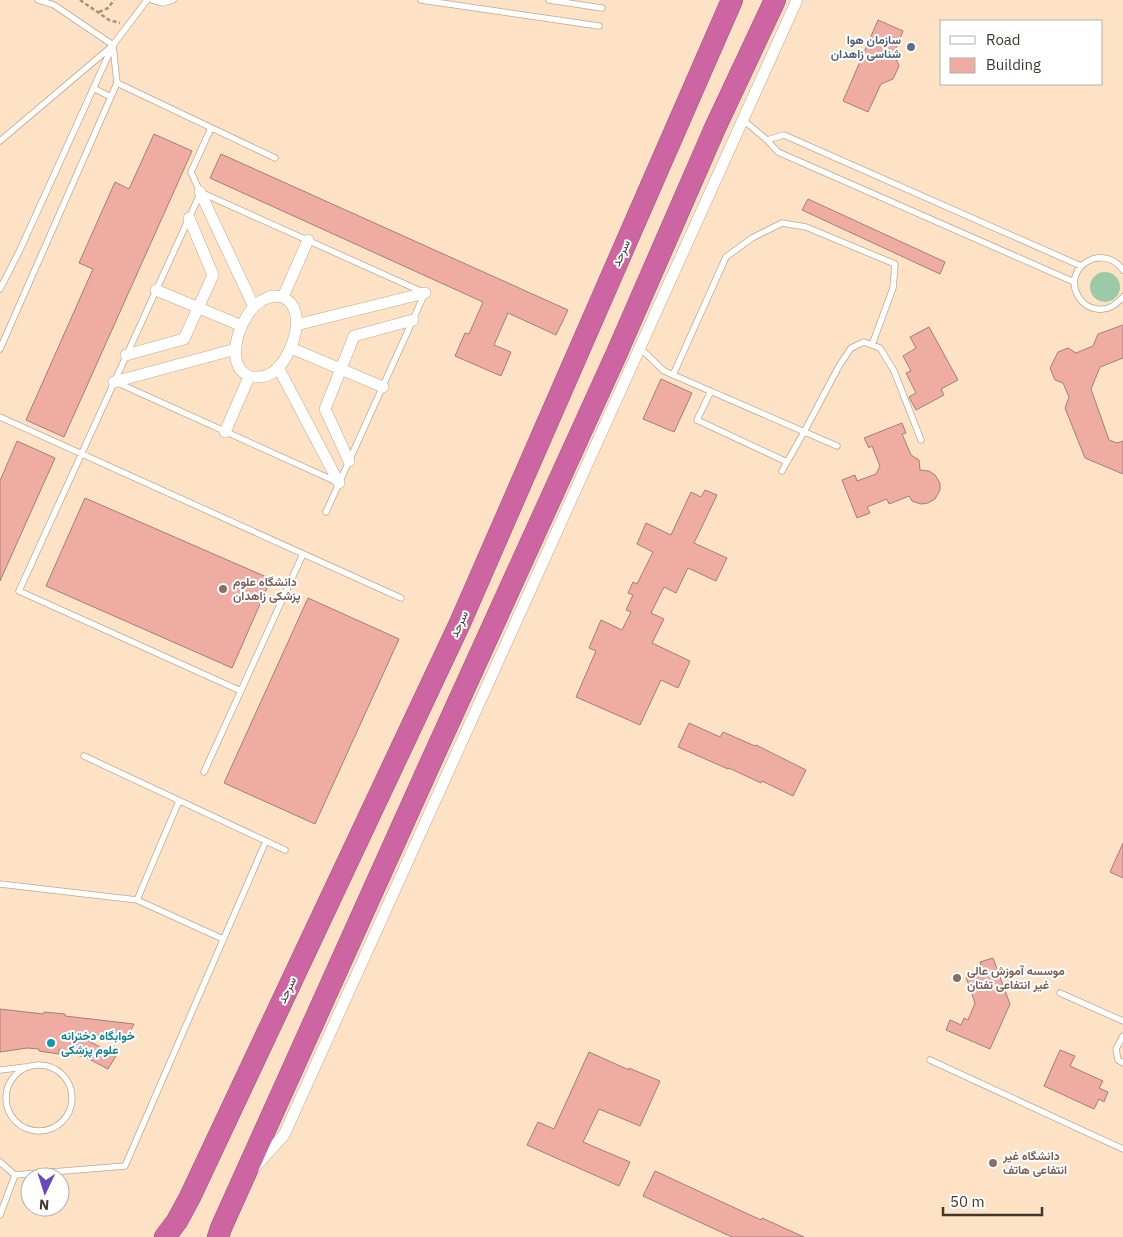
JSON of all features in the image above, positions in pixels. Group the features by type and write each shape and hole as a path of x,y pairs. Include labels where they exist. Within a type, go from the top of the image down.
{"highway":[{"name":"سرحد","path":"165,1237 190,1197 460,623 732,0"},
{"path":"218,1237 616,355 715,128 775,0"}],"street":[{"path":"244,1180 284,1135 797,0"},
{"path":"200,192 254,307"},
{"path":"126,355 184,339 213,275 189,218"},
{"path":"283,297 308,240"},
{"path":"156,290 242,326"},
{"path":"296,325 425,293"},
{"path":"272,296 283,297 292,305 296,315 291,348 278,367 270,374 260,378 249,377 240,369 236,359 236,349 242,326 248,314 262,300 272,296"},
{"path":"349,460 325,409 354,336 413,320"},
{"path":"291,348 383,387"},
{"path":"114,382 236,349"},
{"path":"278,367 339,483"},
{"path":"225,432 249,377"}],"lane":[{"path":"0,349 117,83 113,45 54,5 38,0"},
{"path":"0,289 19,252 113,45 147,0"},
{"path":"152,0 163,3 173,0"},
{"path":"421,0 599,26"},
{"path":"549,0 602,8"},
{"path":"0,141 113,45"},
{"path":"117,83 276,158"},
{"path":"93,88 111,97"},
{"path":"742,119 778,152 1074,282"},
{"path":"211,128 190,172 200,192 425,293 326,512"},
{"path":"767,140 784,135 1081,266"},
{"path":"200,192 19,591 241,692"},
{"path":"673,375 726,257 752,238 782,223 806,227 895,264 893,288 872,345"},
{"path":"1123,270 1112,260 1095,258 1081,266 1074,282 1079,299 1085,305 1093,308 1102,310 1110,308 1123,297"},
{"path":"782,471 839,366 851,348 864,342 880,348 894,371 921,440"},
{"path":"640,348 664,371 837,446"},
{"path":"114,382 339,483"},
{"path":"711,391 696,420 787,462"},
{"path":"0,417 401,598"},
{"path":"204,772 304,554"},
{"path":"84,756 285,850"},
{"path":"136,900 180,801"},
{"path":"0,1162 15,1175 125,1166 266,842"},
{"path":"0,884 136,900 223,939"},
{"path":"1060,992 1123,1021"},
{"path":"1123,1036 1116,1048 1118,1060 1123,1063"},
{"path":"930,1060 1123,1149"},
{"path":"0,1070 29,1066 38,1065 47,1066 55,1068 68,1080 72,1088 73,1097 69,1114 64,1121 50,1130 41,1132 24,1128 11,1116 7,1108 7,1091 10,1083 21,1070 29,1066"},
{"path":"0,1215 15,1175"}],"path":[{"path":"80,0 109,20 123,24"},
{"path":"99,12 108,8 114,0"}],"green space":[{"path":"1105,272 1116,276 1120,287 1116,298 1105,302 1094,298 1090,287 1094,276"}],"building":[{"path":"878,20 903,31 894,53 899,66 893,79 881,84 868,112 843,101"},
{"path":"154,134 192,151 64,437 26,420 93,269 79,263 115,182 129,189"},
{"path":"221,154 568,310 556,335 508,313 494,345 511,352 501,376 455,356 465,333 469,334 483,302 210,178"},
{"path":"808,199 945,262 940,274 802,210"},
{"path":"1123,325 1123,358 1100,367 1091,389 1109,440 1117,443 1123,441 1123,474 1085,458 1065,408 1069,397 1063,383 1055,380 1050,368 1058,352 1068,348 1076,353 1093,346 1098,334"},
{"path":"929,327 958,380 941,389 944,395 916,410 909,397 916,393 906,373 911,371 903,356 916,348 910,337"},
{"path":"661,379 692,393 674,432 643,419"},
{"path":"902,423 906,433 902,434 911,455 919,460 920,470 929,471 935,475 940,483 940,490 935,499 928,503 921,504 912,501 909,496 889,504 887,499 867,507 870,513 857,518 842,480 855,475 857,481 876,474 880,466 872,446 869,448 864,438"},
{"path":"17,441 55,458 0,581 0,481"},
{"path":"705,490 717,495 694,543 727,558 716,581 688,568 676,593 664,587 651,613 664,619 652,643 690,661 678,688 661,680 640,725 576,697 596,651 589,648 601,620 622,630 631,612 626,610 633,595 628,593 633,582 637,584 653,552 637,544 646,523 671,535 691,492 701,497"},
{"path":"85,498 271,579 232,668 46,586"},
{"path":"308,598 399,639 315,824 224,783"},
{"path":"689,723 720,737 723,732 756,745 806,770 793,796 762,781 761,783 678,747"},
{"path":"1123,843 1123,878 1110,872"},
{"path":"993,958 1010,1004 990,1049 946,1030 950,1020 961,1025 964,1018 968,1020 975,1003 966,977 983,971 980,962"},
{"name":"خوابگاه دخترانه علوم پزشکی","path":"0,1009 43,1014 44,1012 65,1014 65,1016 134,1024 126,1039 73,1032 116,1056 108,1069 89,1059 59,1049 59,1054 27,1048 0,1052"},
{"path":"1060,1050 1075,1056 1070,1066 1103,1081 1099,1088 1108,1092 1104,1102 1099,1099 1094,1109 1044,1086"},
{"path":"589,1052 629,1070 629,1068 660,1081 640,1126 599,1109 583,1142 630,1162 619,1186 527,1145 538,1122 554,1129"},
{"path":"655,1171 761,1220 762,1218 804,1237 732,1237 643,1196"}],"place":[{"name":"سازمان هوا شناسی زاهدان","path":"911,47"},
{"name":"دانشگاه علوم پزشکی زاهدان","path":"223,589"},
{"name":"موسسه آموزش عالی غیر انتفاعی تفتان","path":"957,978"},
{"name":"خوابگاه دخترانه علوم پزشکی","path":"51,1043"},
{"name":"دانشگاه غیر انتفاعی هاتف","path":"993,1163"}]}
